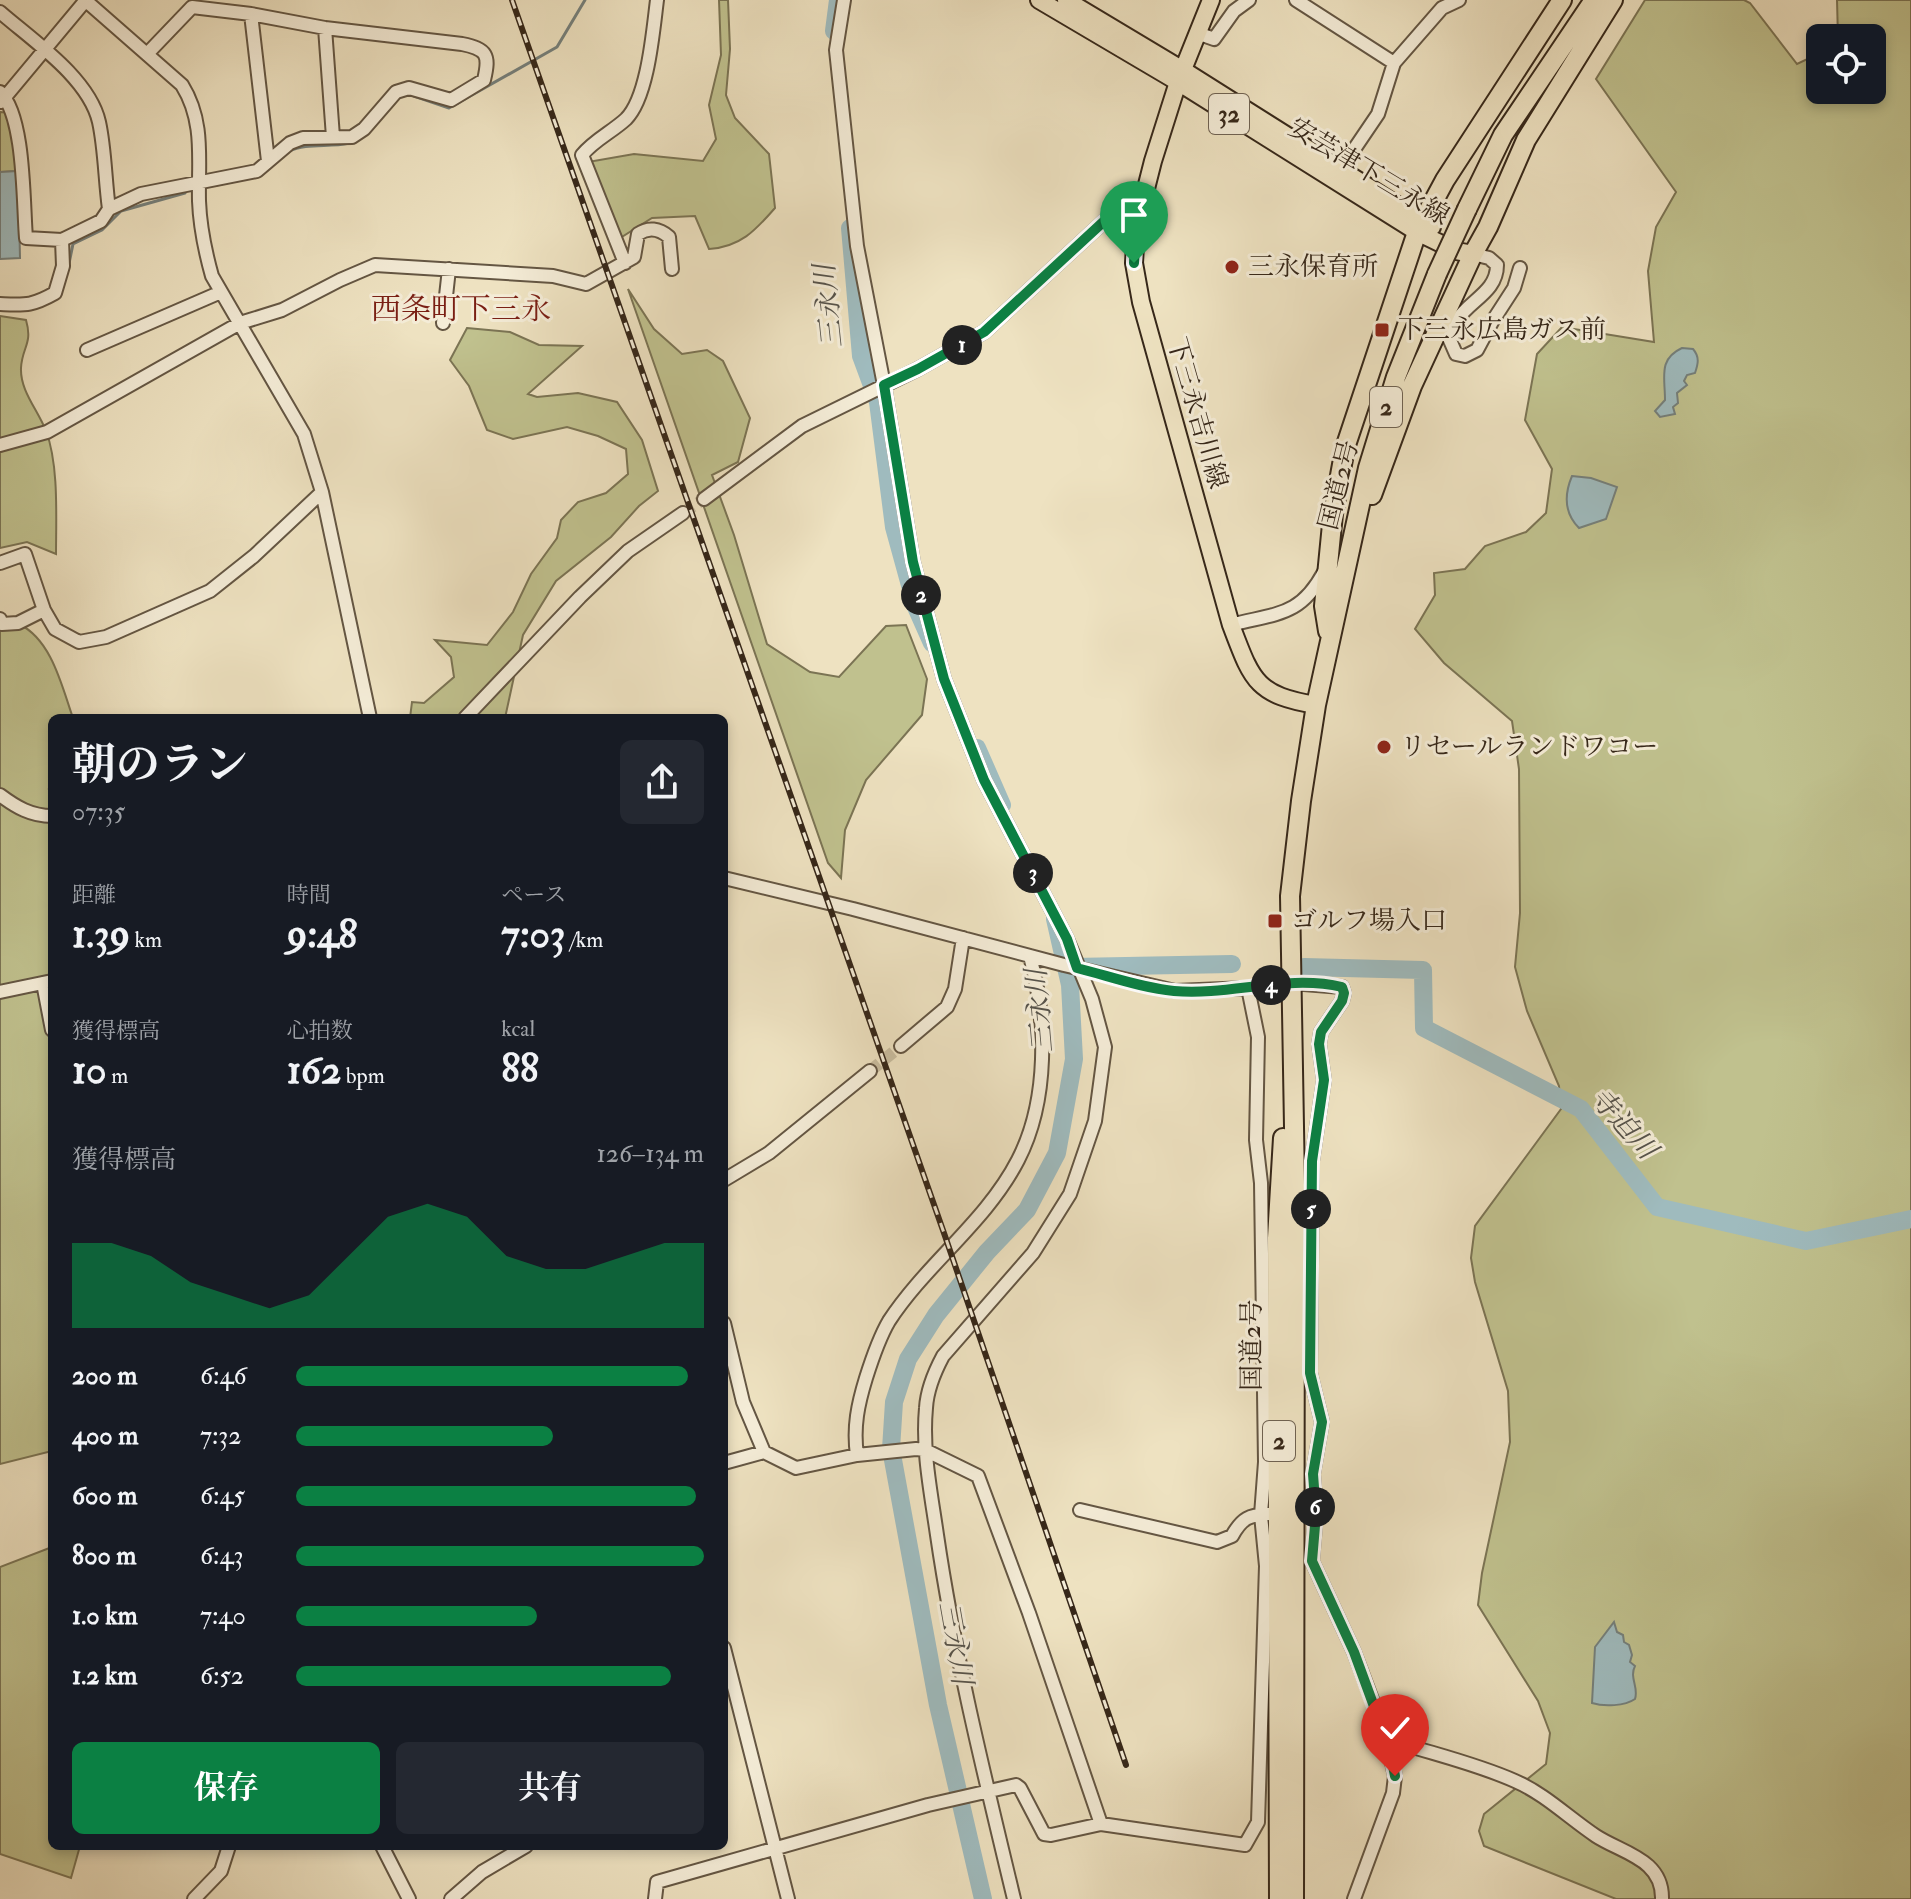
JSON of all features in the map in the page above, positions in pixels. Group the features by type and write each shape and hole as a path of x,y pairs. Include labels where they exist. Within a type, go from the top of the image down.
{"highway":[{"path":"1330,641 1324,606 1345,448 1420,226 1453,166 1562,0"},
{"name":"国道2号","path":"1294,1899 1295,1184 1290,896 1316,705 1368,468 1396,377 1437,274 1503,135 1594,0"},
{"path":"1351,545 1412,386 1526,140 1613,0"},
{"name":"国道2号","path":"1279,1899 1277,1238 1291,983"}],"main road":[{"name":"安芸津下三永線","path":"1039,0 1181,76"},
{"name":"安芸津下三永線","path":"1066,0 1337,175 1420,226 1473,254"},
{"name":"下三永吉川線","path":"1211,0 1181,76 1143,199 1136,228 1134,263 1141,302 1231,625 1248,669 1261,686 1277,697 1316,705"}],"street":[{"path":"147,54 192,7 325,28 476,46 485,53 488,64 484,80 451,100 409,88 396,92 364,129 352,137 303,138 290,143 257,171 200,181 141,194 109,209 101,221 62,240 26,238 16,122 2,97 86,0 182,85 191,100 199,138 200,181 199,199 204,250 212,276 304,434 322,492 369,714"},
{"path":"625,263 582,155 625,120 635,106 649,53 657,0"},
{"path":"844,0 836,50 857,246 913,562 944,679 984,780 1067,939 1092,999 1105,1047 1095,1121 1070,1194 1033,1253 943,1356 926,1405 920,1449 985,1792 1014,1899"},
{"path":"1197,33 1214,39 1234,11 1249,0"},
{"path":"1296,0 1394,63"},
{"path":"1337,175 1378,114 1394,63 1442,8 1459,0"},
{"path":"0,12 75,79 92,104 99,121 109,209"},
{"path":"251,14 268,161"},
{"path":"325,28 333,137"},
{"path":"704,499 802,426 918,369 984,332 1127,200 1143,199"},
{"path":"0,445 47,432 240,323 282,310 375,265 553,276 586,284 634,257 638,234 659,230 669,237 672,269"},
{"path":"0,304 36,304 55,293 63,266 62,240"},
{"path":"1473,254 1489,258 1497,265 1497,276 1489,289 1456,321 1449,338 1456,354 1465,356 1477,350 1514,288 1520,268"},
{"path":"443,323 449,269"},
{"path":"87,350 221,292"},
{"path":"0,563 25,554 44,610 55,629 79,642 106,637 210,591 322,492"},
{"path":"469,714 618,560 683,513"},
{"path":"1231,625 1296,608 1318,583 1328,563"},
{"path":"0,619 2,624 18,623 44,610"},
{"path":"0,795 20,809 48,816"},
{"path":"728,879 1175,991 1291,983 1342,987 1342,1001 1321,1032 1319,1044 1324,1080 1312,1161 1310,1373 1322,1422 1310,1514 1312,1561 1354,1652 1387,1739 1395,1776 1393,1793 1354,1899"},
{"path":"901,1046 947,1007 955,989 963,938"},
{"path":"860,1455 856,1412 872,1359 887,1324 915,1286 976,1223 1009,1177 1025,1143 1036,1107 1042,1033 1030,956"},
{"path":"0,992 48,982"},
{"path":"655,1899 657,1882 928,1805 1016,1785 1044,1834 1101,1824 1245,1845 1258,1822 1266,1566 1261,1183 1256,1140 1258,1037 1248,988"},
{"path":"728,1178 769,1153 870,1071"},
{"path":"728,1340 743,1402 764,1452 796,1468 860,1455 920,1449 978,1476 1029,1613 1101,1824"},
{"path":"728,1462 764,1452"},
{"path":"1080,1510 1217,1542 1232,1536 1239,1523 1250,1515 1266,1514"},
{"path":"728,1664 788,1899"},
{"path":"1387,1739 1514,1780 1539,1793 1599,1838 1641,1858 1659,1882 1662,1899"},
{"path":"194,1899 221,1871 228,1850"},
{"path":"384,1850 409,1899"},
{"path":"451,1899 482,1872 519,1850"}],"green space":[{"path":"719,0 728,0 730,49 726,95 735,118 769,154 775,208 746,236 720,248 709,249 695,216 652,218 617,240 588,162 634,154 703,161 716,139 709,105 721,55"},
{"path":"1645,0 1744,0 1750,3 1797,64 1806,60 1806,104 1886,104 1886,24 1838,24 1837,0 1911,0 1911,1899 1616,1899 1484,1846 1479,1831 1484,1814 1546,1764 1550,1733 1538,1701 1478,1605 1510,1442 1508,1391 1475,1282 1471,1258 1475,1226 1561,1109 1559,1086 1527,1011 1515,967 1520,913 1519,769 1512,721 1444,663 1415,629 1435,595 1434,573 1465,569 1485,546 1526,532 1546,513 1552,469 1525,420 1537,354 1562,327 1654,342 1648,271 1656,227 1676,192 1596,79"},
{"path":"0,112 9,113 18,171 0,172"},
{"path":"628,289 654,329 682,354 707,350 723,361 750,418 738,462 712,475 767,644 810,672 839,677 886,626 906,625 927,679 922,715 866,780 845,830 841,878 828,863"},
{"path":"0,316 26,320 28,340 21,376 26,393 43,423 53,460 56,554 27,542 0,548"},
{"path":"467,328 510,332 539,345 582,346 528,394 537,397 578,393 617,402 642,440 658,491 639,506 611,537 556,581 523,635 506,714 410,714 412,702 424,703 454,677 451,657 435,640 487,645 513,612 531,574 557,538 561,520 578,502 606,493 628,474 626,449 567,427 513,439 487,430 469,386 450,360"},
{"path":"0,622 12,622 30,631 48,653 72,714 48,714 48,1452 0,1464"},
{"path":"48,1549 48,1850 79,1850 71,1878 0,1854 0,1567"}],"water":[{"path":"18,171 20,258 0,259 0,172"},
{"path":"1682,348 1695,352 1698,361 1696,370 1687,375 1684,381 1687,385 1677,393 1678,403 1673,407 1675,414 1660,417 1655,411 1665,400 1666,363 1674,352"},
{"path":"1572,476 1591,478 1617,487 1606,519 1579,528 1574,522 1567,504"},
{"path":"1614,1622 1617,1632 1629,1645 1632,1655 1630,1662 1635,1666 1635,1699 1620,1704 1592,1703 1595,1647"}],"waterway":[{"path":"414,96 449,108 557,47 585,0"},
{"name":"三永川","path":"834,31 838,0"},
{"path":"289,151 351,143 368,132"},
{"path":"216,185 259,176"},
{"path":"59,294 73,244 102,230 121,211 185,193"},
{"name":"三永川","path":"850,228 861,356 878,402 894,527 916,607 932,643"},
{"path":"0,310 33,309 53,300"},
{"name":"三永川","path":"977,748 1002,805"},
{"name":"三永川","path":"983,1899 938,1705 891,1449 894,1402 908,1359 936,1315 987,1252 1027,1210 1057,1153 1074,1059 1070,985 1055,919"},
{"name":"寺迫川","path":"1073,967 1232,964"},
{"name":"寺迫川","path":"1304,967 1423,970 1424,1028 1581,1109 1657,1207 1806,1241 1911,1219"}],"tunnel":[{"path":"683,513 704,499"},
{"path":"870,1071 901,1046"}],"railway":[{"path":"512,0 945,1236 1126,1765"}],"place":[{"name":"三永保育所","path":"1232,267"},
{"name":"下三永広島ガス前","path":"1382,330"},
{"name":"リセールランドワコー","path":"1384,747"},
{"name":"ゴルフ場入口","path":"1275,921"}],"district":[{"name":"西条町下三永","path":"461,309"}],"route":[{"path":"1134,263 1136,228 1143,199 1127,200 984,332 884,385 913,562 944,679 984,780 1067,939 1077,968 1175,991 1291,983 1342,987 1342,1001 1321,1032 1319,1044 1324,1080 1312,1161 1310,1373 1322,1422 1313,1474 1316,1514 1312,1561 1354,1652 1390,1750 1395,1776"}]}
